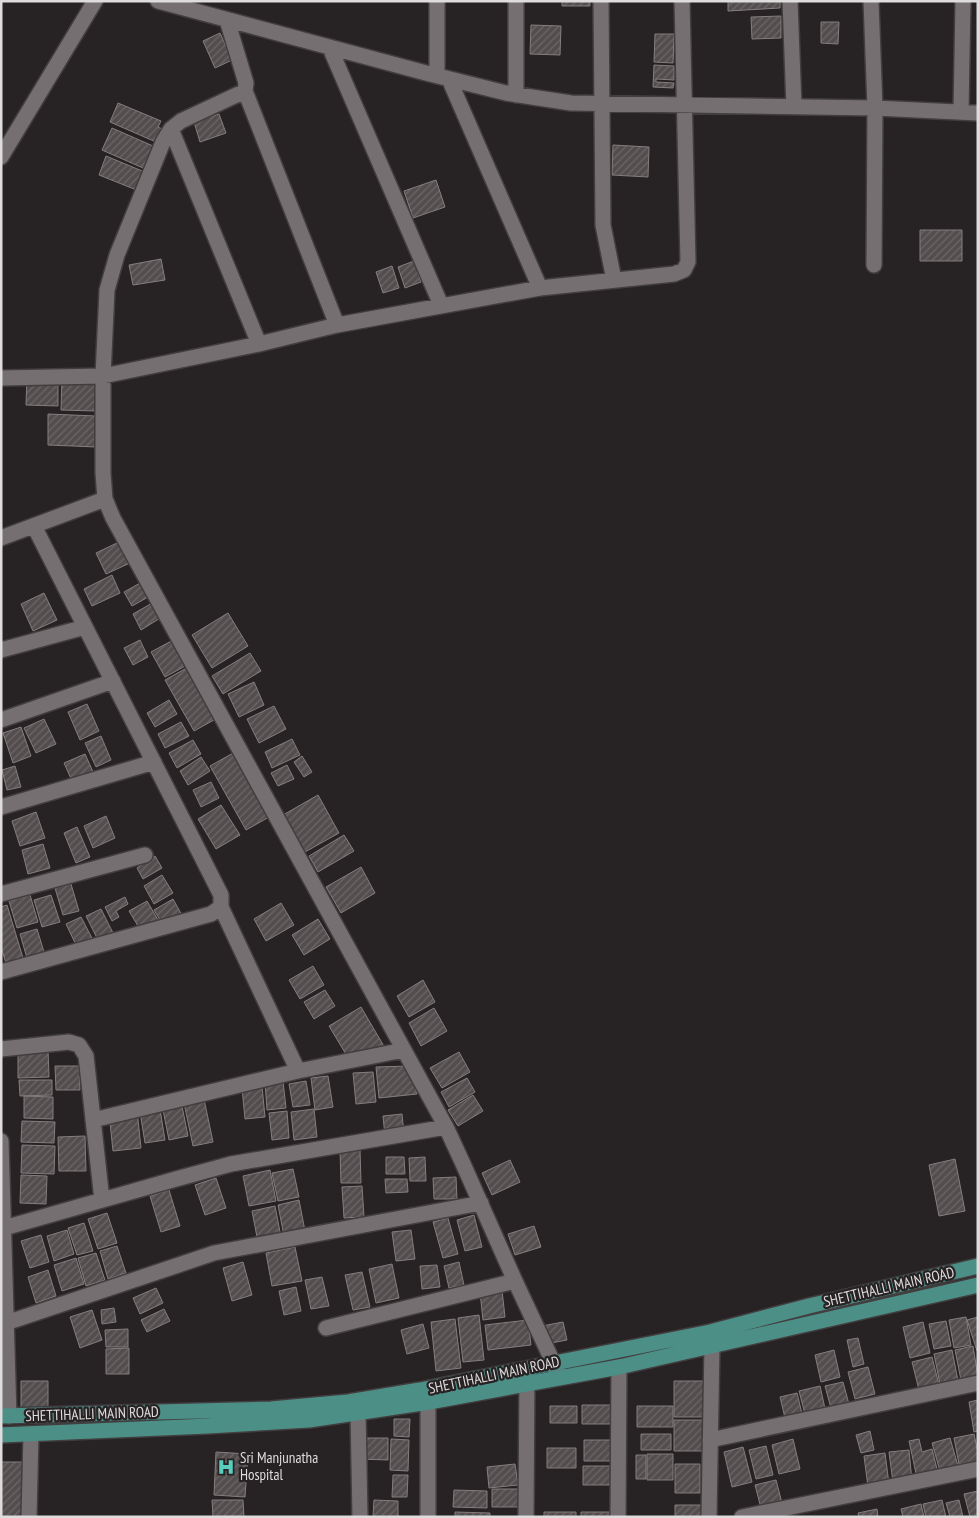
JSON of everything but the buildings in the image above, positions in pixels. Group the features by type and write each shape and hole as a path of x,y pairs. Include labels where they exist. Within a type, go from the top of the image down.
{"main road":[{"name":"SHETTIHALLI MAIN ROAD","path":"1,1435 300,1421 358,1413 429,1395 527,1376 560,1378 619,1367 809,1306 978,1266"},
{"name":"SHETTIHALLI MAIN ROAD","path":"527,1376 553,1362 711,1339 978,1285"},
{"name":"SHETTIHALLI MAIN ROAD","path":"5,1416 271,1409 429,1395"}],"street":[{"path":"1,157 95,1"},
{"path":"158,1 442,78 516,95 571,103 875,108 978,113"},
{"path":"437,1 442,78 540,288"},
{"path":"516,1 516,95"},
{"path":"601,1 603,225 614,280"},
{"path":"1,378 103,376 441,305 540,288 674,274 684,270 688,262 682,1"},
{"path":"790,1 794,107"},
{"path":"871,1 875,108 874,265"},
{"path":"961,112 963,1"},
{"path":"227,20 246,83 245,91 337,326"},
{"path":"330,48 441,305"},
{"path":"245,91 181,121 171,129 163,142 117,255 107,290 103,376 103,473 105,500 113,518 446,1127 560,1378"},
{"path":"171,129 258,344"},
{"path":"1,538 105,500"},
{"path":"34,526 221,895 221,907 298,1071"},
{"path":"1,650 85,627"},
{"path":"1,720 113,681"},
{"path":"1,807 154,762"},
{"path":"1,894 145,855"},
{"path":"1,972 211,914 221,907"},
{"path":"1,1049 69,1042 79,1045 86,1056 102,1200"},
{"path":"93,1120 298,1071 404,1050"},
{"path":"4,1228 231,1164 446,1127"},
{"path":"1,1141 6,1323 5,1416"},
{"path":"6,1323 214,1253 481,1203"},
{"path":"326,1328 515,1281"},
{"path":"709,1517 711,1339"},
{"path":"618,1517 619,1367"},
{"path":"526,1517 527,1376"},
{"path":"710,1440 978,1382"},
{"path":"428,1517 429,1395"},
{"path":"358,1413 360,1517"},
{"path":"29,1517 31,1434"},
{"path":"742,1517 978,1468"}],"place":[{"name":"Sri Manjunatha Hospital","path":"226,1467"}]}
